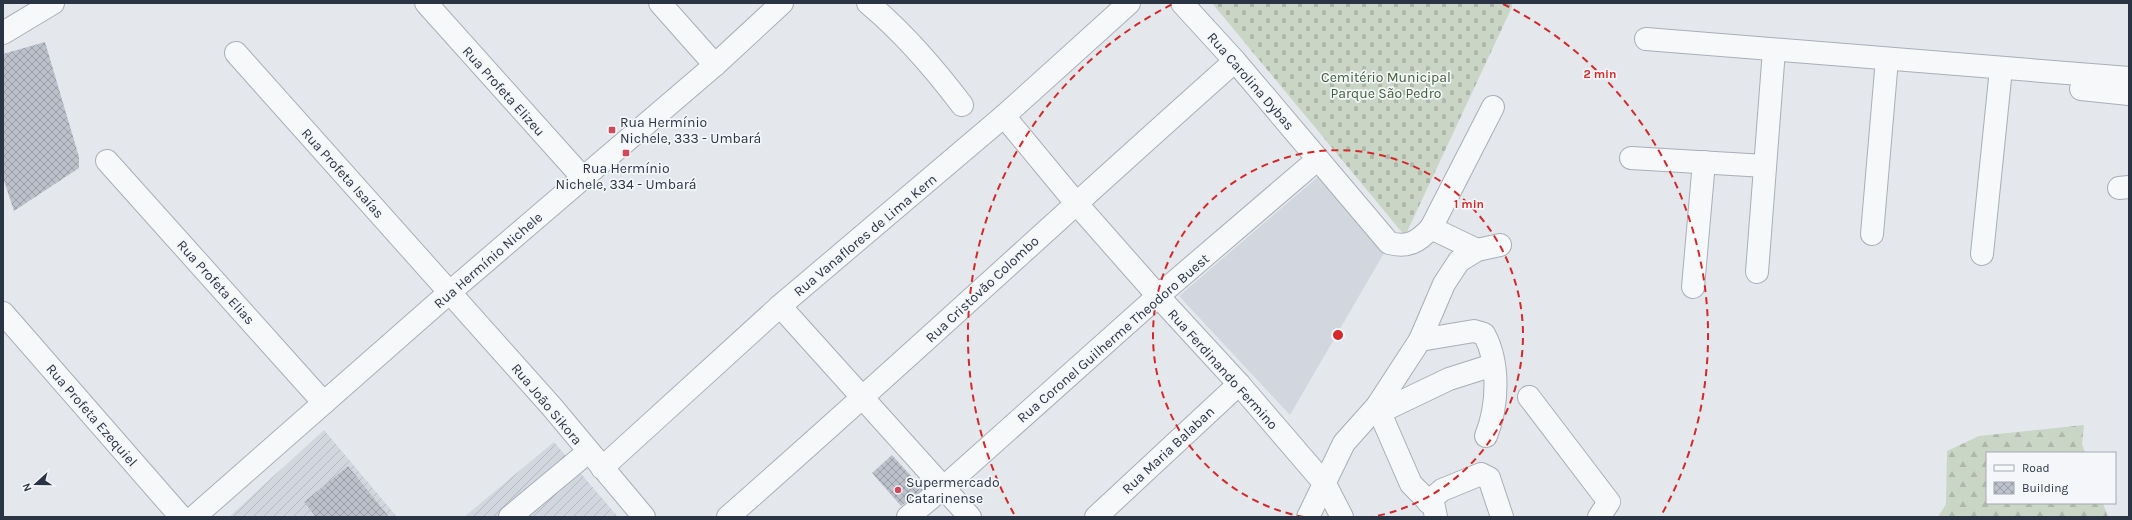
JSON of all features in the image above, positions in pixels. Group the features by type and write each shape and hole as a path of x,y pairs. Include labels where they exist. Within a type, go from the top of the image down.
{"street":[{"path":"3,33 53,3"},
{"name":"Rua Profeta Elizeu","path":"426,3 583,178"},
{"path":"660,3 715,65"},
{"name":"Rua Hermínio Nichele","path":"194,517 450,292 715,65 782,3"},
{"path":"868,3 882,14 931,64 962,105"},
{"name":"Rua Vanaflores de Lima Kern","path":"602,468 780,306 1004,116 1129,3"},
{"name":"Rua Carolina Dybas","path":"1182,3 1235,61 1389,243 1408,245 1419,241 1431,228 1493,107"},
{"path":"1646,39 1974,66 2039,85 2129,94"},
{"path":"1756,272 1774,50"},
{"name":"Rua Profeta Isaías","path":"236,54 450,292"},
{"path":"1872,234 1887,59"},
{"name":"Rua Cristovão Colombo","path":"728,517 863,399 1076,203 1235,61"},
{"path":"2000,73 2129,78"},
{"path":"1982,254 2000,73"},
{"name":"Rua Ferdinando Fermino","path":"1004,116 1076,203 1158,296 1239,384 1325,484 1342,517"},
{"path":"1631,158 1765,166"},
{"name":"Rua Coronel Guilherme Theodoro Buest","path":"908,517 944,488 1158,296 1318,159"},
{"name":"Rua Profeta Elias","path":"107,161 324,403"},
{"path":"1693,287 1704,162"},
{"path":"1431,228 1477,250"},
{"path":"1308,517 1344,443 1378,409 1420,340 1444,284 1459,261 1477,250 1500,245"},
{"name":"Rua João Sikora","path":"450,292 552,407 588,452 644,517"},
{"path":"780,306 970,517"},
{"name":"Rua Profeta Ezequiel","path":"3,314 181,517"},
{"path":"1420,340 1474,331 1484,334 1488,341 1493,365 1496,395 1492,421 1486,436"},
{"path":"1378,409 1449,379 1493,365"},
{"name":"Rua Maria Balaban","path":"1096,517 1239,384"},
{"path":"1529,397 1609,502 1599,517"},
{"path":"1378,409 1410,484 1432,509 1442,490 1481,474 1489,478 1502,517"},
{"path":"517,515 588,452"}],"shaded area":[{"path":"1319,176 1384,253 1290,415 1179,296"},
{"path":"324,430 397,517 229,517"},
{"path":"554,442 618,517 464,517"}],"green space":[{"name":"Cemitério Municipal Parque São Pedro","path":"1212,3 1512,3 1512,7 1405,236"},
{"path":"2084,425 2082,444 2085,452 1986,452 1986,504 2103,504 2108,517 1938,517 1946,504 1947,451 1979,436"}],"building":[{"path":"45,42 79,157 79,168 14,211 3,178 3,54"},
{"path":"892,455 923,489 901,506 872,473"},
{"path":"348,466 389,517 316,517 304,502"}],"place":[{"name":"Rua Hermínio Nichele, 333 - Umbará","path":"612,130"},
{"name":"Rua Hermínio Nichele, 334 - Umbará","path":"626,153"},
{"name":"Supermercado Catarinense","path":"898,490"}]}
